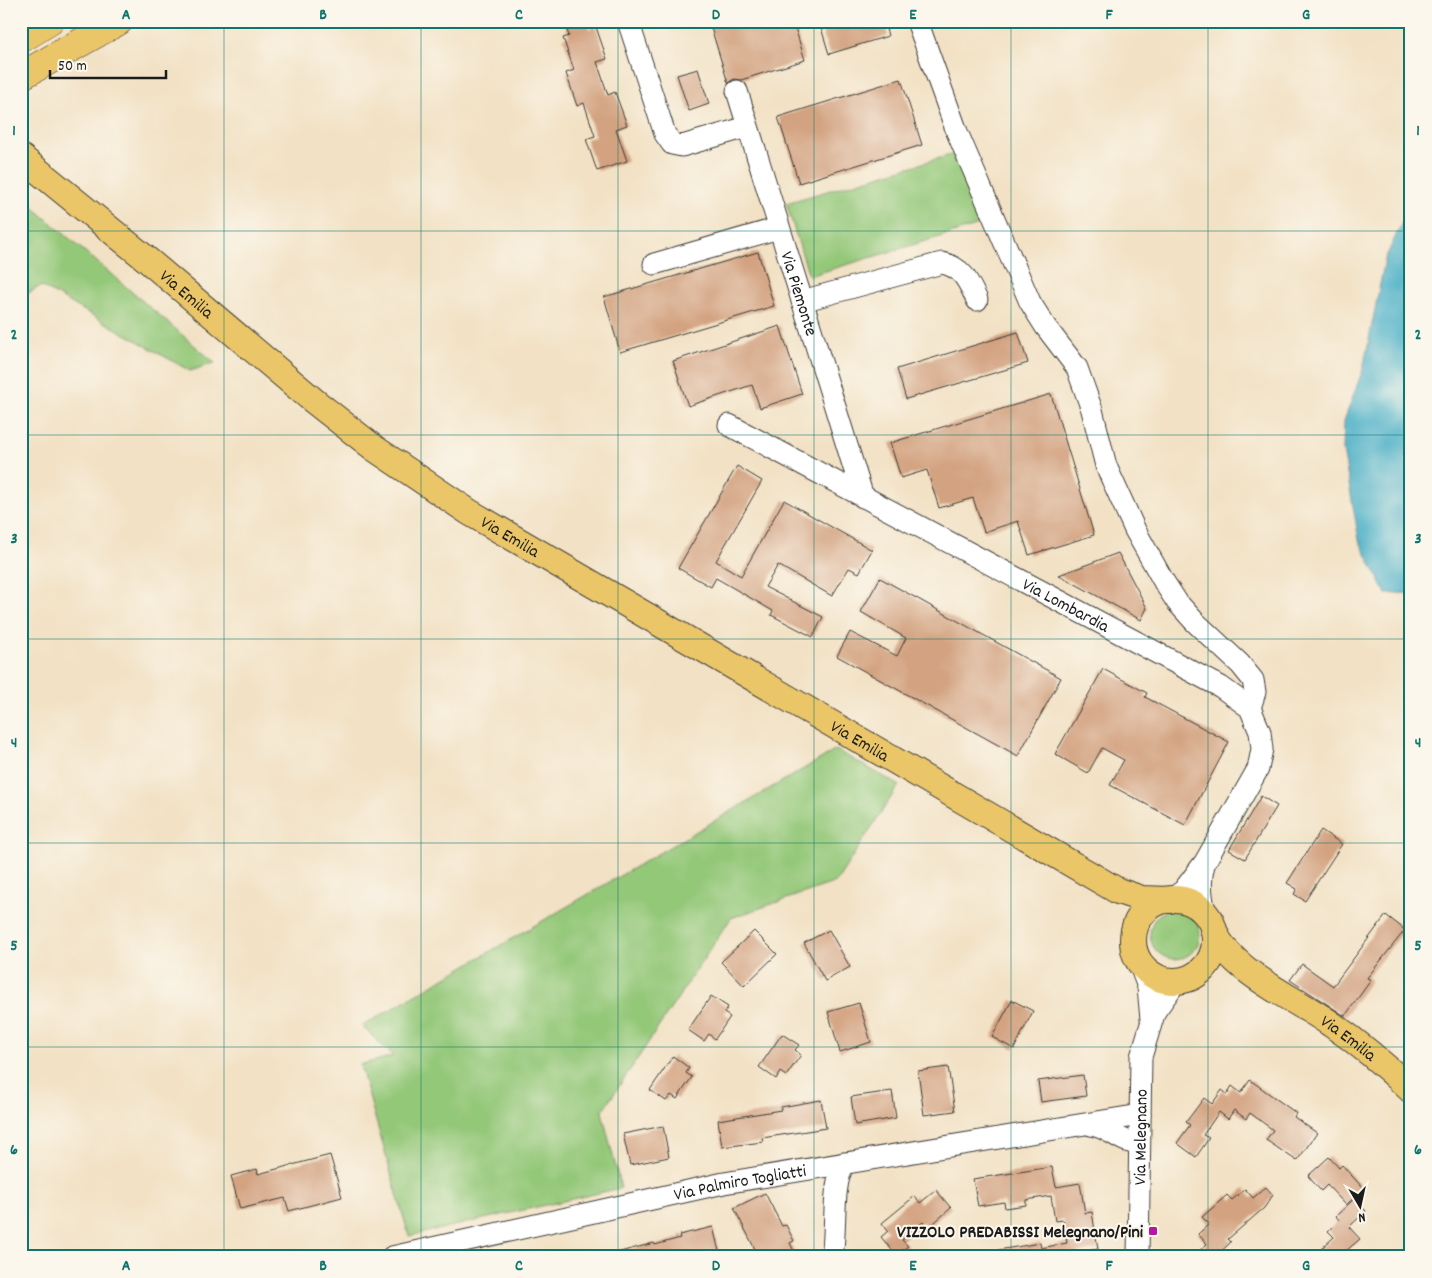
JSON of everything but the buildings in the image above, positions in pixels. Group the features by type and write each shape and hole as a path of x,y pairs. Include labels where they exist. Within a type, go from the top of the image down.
{"highway":[{"path":"21,39 50,21"},
{"path":"21,76 119,21"}],"main road":[{"name":"Via Emilia","path":"21,157 144,257 314,401 432,488 509,537 1124,894 1148,900 1170,900"},
{"name":"Via Emilia","path":"1046,850 1115,909 1128,926 1136,953"},
{"path":"1170,900 1192,904 1210,923 1214,946 1210,959 1199,972 1186,979 1161,979 1150,973 1136,953 1135,927 1142,915 1153,905 1170,900"},
{"name":"Via Emilia","path":"1210,923 1226,951 1280,993 1331,1024 1411,1090"},
{"name":"Via Emilia","path":"1186,979 1209,974 1232,976 1280,993"}],"street":[{"path":"628,21 665,134 672,144 682,146 747,126"},
{"path":"917,21 957,132 1030,302 1077,368 1092,410 1106,466 1135,530 1177,602 1253,680 1255,692 1250,708 1260,732 1262,749 1258,769 1205,862 1183,891 1170,900"},
{"name":"Via Piemonte","path":"736,92 863,497"},
{"path":"654,264 779,228"},
{"path":"802,302 942,263 950,264 962,273 977,300"},
{"name":"Via Lombardia","path":"729,425 1221,687 1250,708"},
{"path":"1205,862 1201,885 1203,905 1210,923"},
{"name":"Via Melegnano","path":"1136,953 1148,987 1151,1019"},
{"name":"Via Melegnano","path":"1138,1257 1141,1057 1151,1019 1173,986 1186,979"},
{"name":"Via Palmiro Togliatti","path":"392,1257 724,1183 1091,1125 1140,1115"},
{"path":"1091,1125 1099,1126 1124,1141 1139,1144"},
{"path":"832,1257 836,1219 836,1186 844,1163"}],"green space":[{"path":"957,153 986,223 809,276 786,203"},
{"path":"21,197 215,363 190,371 41,286 21,297"},
{"path":"836,750 899,785 836,882 731,918 602,1112 621,1188 409,1236 360,1065 393,1056 362,1026"},
{"path":"1175,909 1184,911 1195,920 1200,934 1198,943 1189,954 1175,959 1166,957 1155,948 1150,934 1152,925 1161,914"}],"water":[{"path":"1411,197 1411,438 1405,459 1411,476 1411,593 1386,594 1359,540 1343,450 1344,421 1363,369 1385,259 1406,214"}],"place":[{"name":"VIZZOLO PREDABISSI Melegnano/Pini","path":"1153,1231"}]}
